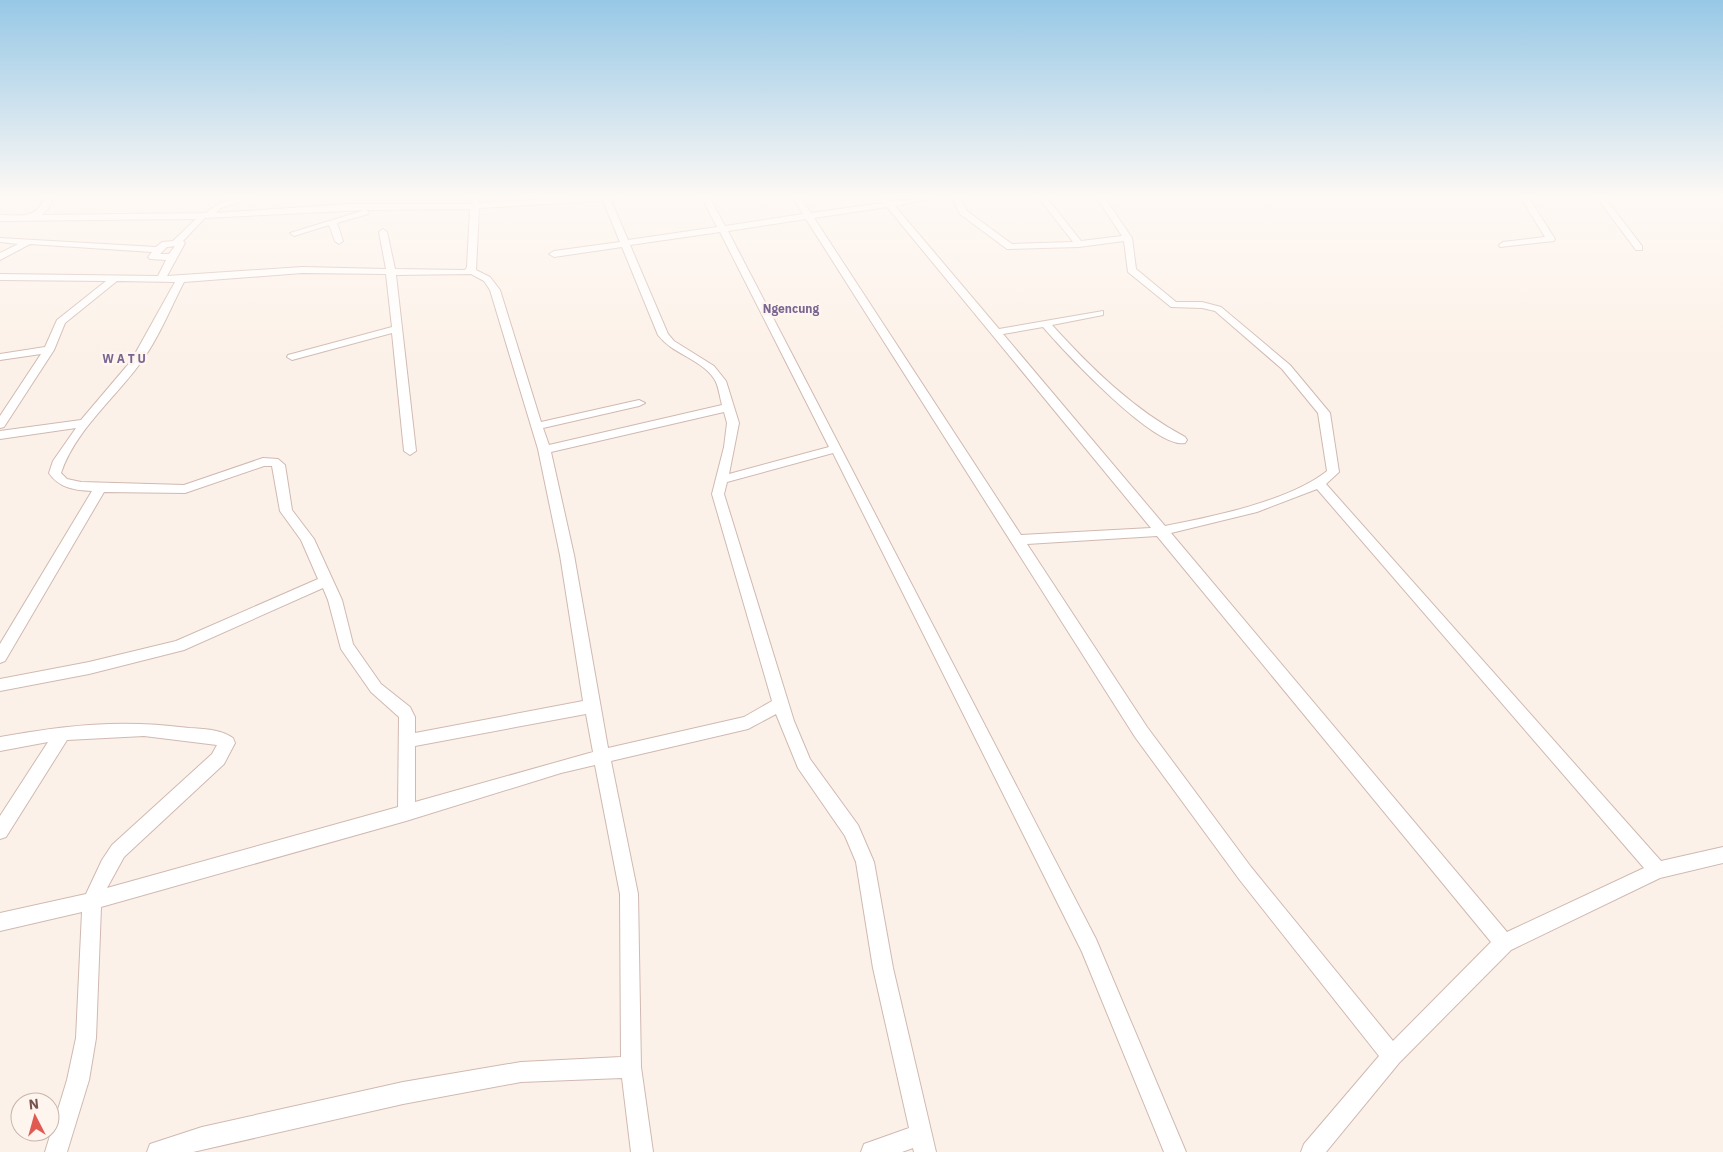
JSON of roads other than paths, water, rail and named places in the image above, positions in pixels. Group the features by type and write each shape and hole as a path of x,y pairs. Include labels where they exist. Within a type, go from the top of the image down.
{"street":[{"path":"157,252 153,257 172,258"},
{"path":"161,279 176,252"},
{"path":"388,252 410,451"},
{"path":"471,272 472,252"},
{"path":"554,254 570,252"},
{"path":"628,252 663,335 670,343 716,373 721,381 733,424 732,436 718,494 723,516 780,704 804,763 852,831 863,854 870,881 883,968 923,1143 872,1152"},
{"path":"735,252 1089,946 1175,1152"},
{"path":"833,252 1141,732 1245,873 1392,1056"},
{"path":"928,252 1504,943"},
{"path":"1019,540 1160,531 1246,510 1319,484 1329,478 1333,472 1326,422 1321,407 1286,366 1218,309 1202,305 1174,305 1131,270 1129,252"},
{"path":"0,285 4,277 181,279 285,270 471,272 487,279 492,284 544,450 567,556 592,706 629,894 631,1067 642,1152"},
{"path":"0,426 49,350 61,322 114,279"},
{"path":"181,279 151,337 135,363 85,423 56,466 58,479 63,482 100,488 186,489 254,464 274,462 280,465 282,496 286,510 307,539 335,600 346,645 376,688 404,712 407,723 406,813"},
{"path":"995,333 1099,313"},
{"path":"1045,323 1083,364 1145,419 1181,440"},
{"path":"292,357 396,329"},
{"path":"0,357 49,350"},
{"path":"537,426 639,403"},
{"path":"544,450 729,407"},
{"path":"0,435 85,423"},
{"path":"721,480 835,449"},
{"path":"1319,484 1658,870"},
{"path":"0,657 100,488"},
{"path":"0,685 89,668 179,646 326,581"},
{"path":"0,922 92,901 406,813 508,780 748,723 780,704"},
{"path":"406,741 592,706"},
{"path":"0,744 63,732 111,728 152,729 220,739 227,743 218,759 118,851 108,866 92,901 86,1038 78,1080 56,1152"},
{"path":"0,831 63,732"},
{"path":"1312,1152 1392,1056 1504,943 1658,870 1723,855"},
{"path":"158,1152 202,1138 403,1093 521,1072 631,1067"}],"district":[{"name":"Ngencung","path":"791,309"},
{"name":"W A T U","path":"124,359"}]}
